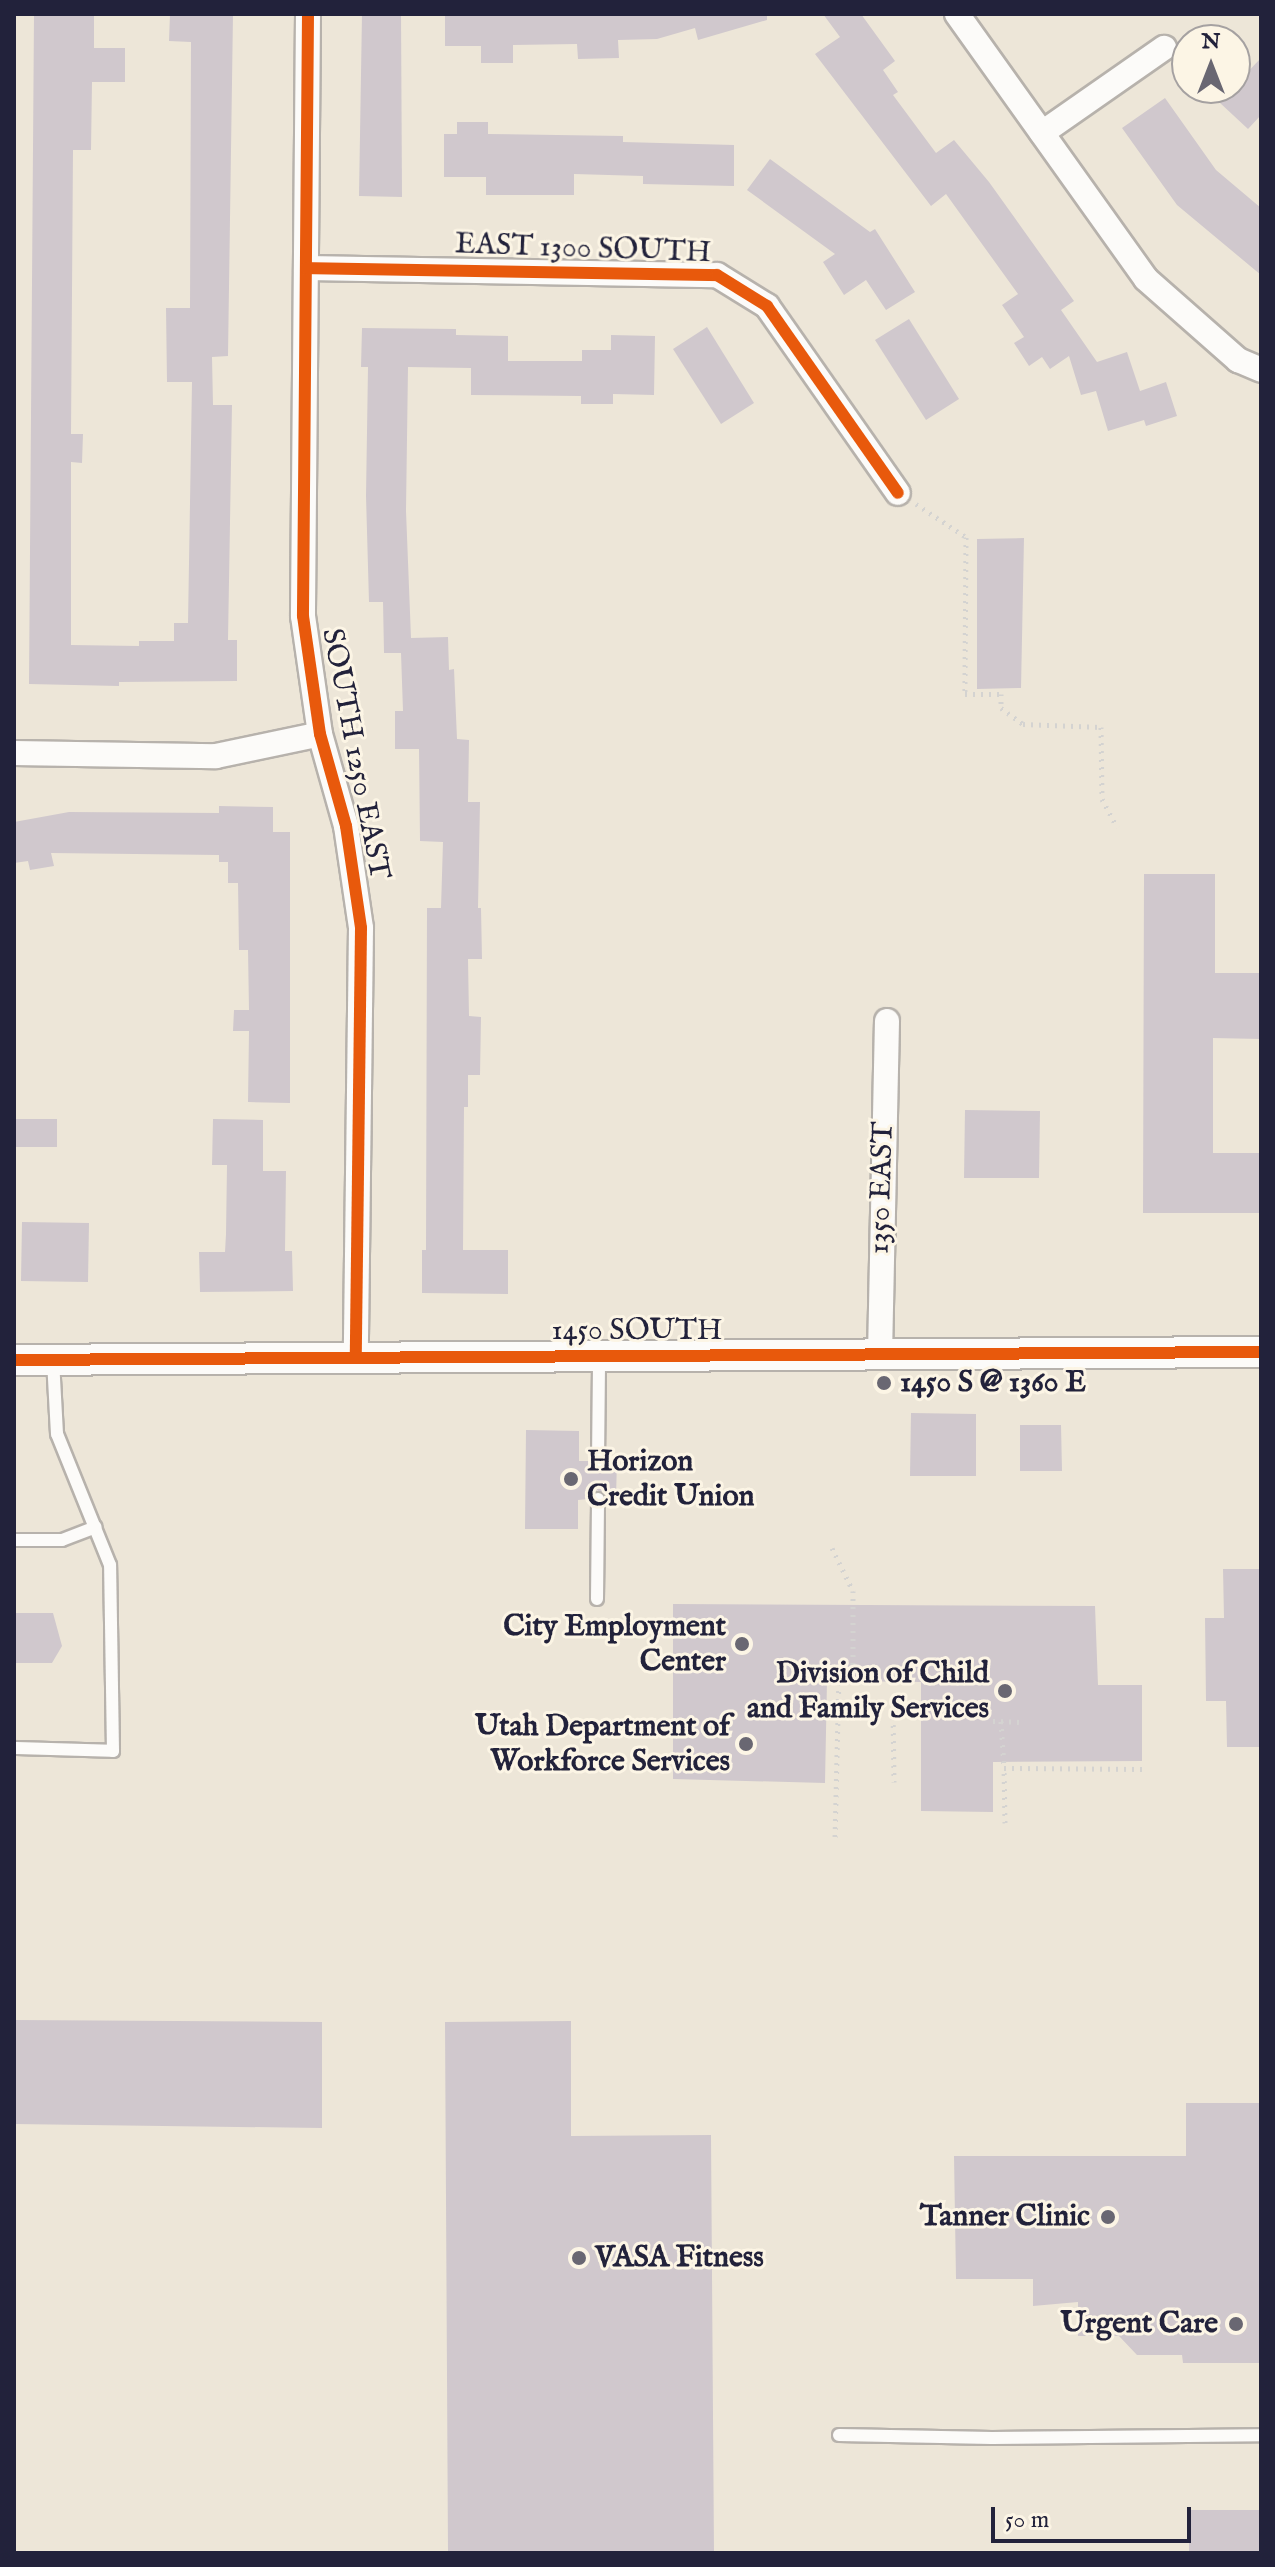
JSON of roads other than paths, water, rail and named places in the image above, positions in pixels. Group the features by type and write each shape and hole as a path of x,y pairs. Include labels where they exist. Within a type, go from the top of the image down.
{"street":[{"name":"SOUTH 1250 EAST","path":"308,14 303,616 320,734 346,826 361,928 356,1358"},
{"path":"957,14 1146,279 1238,360 1261,370"},
{"path":"1042,133 1164,48"},
{"name":"EAST 1300 SOUTH","path":"306,268 717,275 767,306 898,493"},
{"path":"14,753 216,756 320,734"},
{"name":"1350 EAST","path":"880,1355 887,1021"},
{"name":"1450 SOUTH","path":"14,1360 1261,1352"}],"lane":[{"path":"598,1461 599,1357"},
{"path":"14,1748 113,1751 110,1565 57,1434 53,1360"},
{"path":"597,1599 598,1499"},
{"path":"14,1540 62,1540 96,1527"},
{"path":"839,2435 992,2438 1261,2435"}],"place":[{"name":"1450 S @ 1360 E","path":"884,1383"},
{"name":"Horizon Credit Union","path":"571,1479"},
{"name":"City Employment Center","path":"742,1644"},
{"name":"Division of Child and Family Services","path":"1005,1691"},
{"name":"Utah Department of Workforce Services","path":"746,1744"},
{"name":"Tanner Clinic","path":"1108,2217"},
{"name":"VASA Fitness","path":"579,2258"},
{"name":"Urgent Care","path":"1236,2324"}]}
